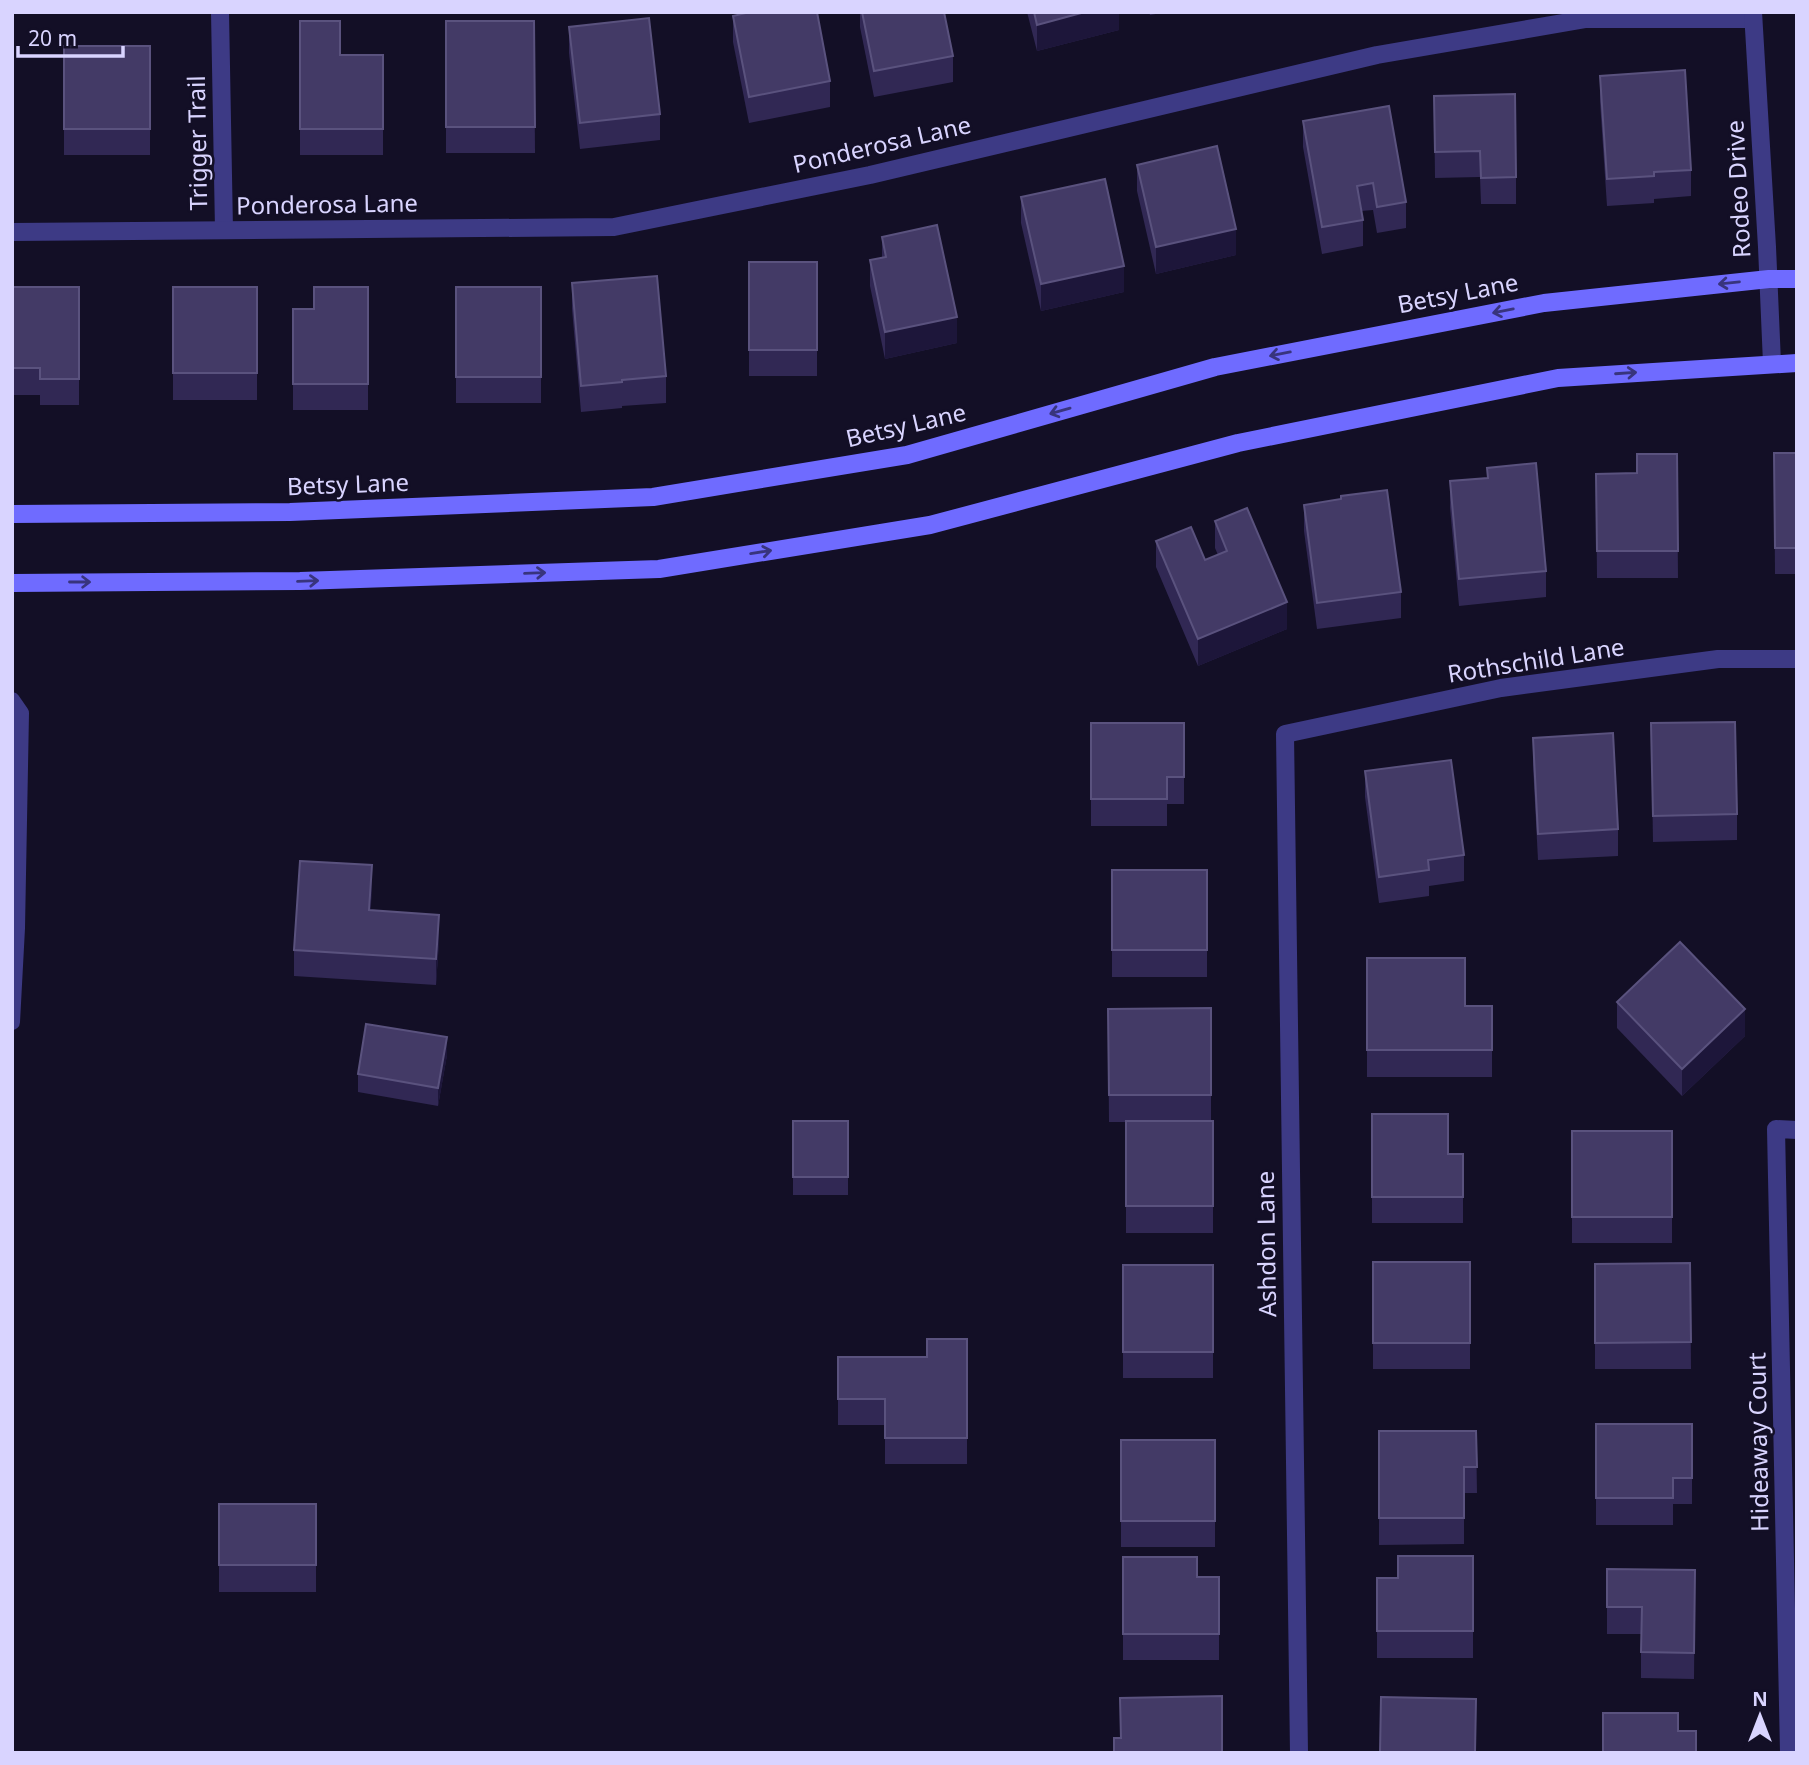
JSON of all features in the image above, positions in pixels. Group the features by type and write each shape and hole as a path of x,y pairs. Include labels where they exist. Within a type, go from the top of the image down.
{"main road":[{"name":"Betsy Lane","path":"12,513 290,512 653,497 907,455 1215,367 1544,303 1769,279 1797,279"},
{"path":"12,583 300,581 659,569 930,525 1238,443 1558,378 1797,363"}],"street":[{"name":"Trigger Trail","path":"220,12 224,230"},
{"name":"Ponderosa Lane","path":"12,232 614,227 870,175 1377,55 1586,19 1753,16"},
{"name":"Rodeo Drive","path":"1753,16 1772,363"},
{"name":"Rothschild Lane","path":"1285,734 1501,688 1718,659 1797,659"},
{"name":"Ashdon Lane","path":"1285,734 1299,1753"},
{"name":"Hideaway Court","path":"1789,1753 1792,1619 1776,1129 1797,1130"}],"lane":[{"path":"12,700 21,713 17,928 12,1022"}],"building":[{"path":"750,12 817,12 830,81 749,97 733,16"},
{"path":"862,12 944,12 953,56 874,71"},
{"path":"1034,12 1085,12 1037,25"},
{"path":"649,18 660,114 580,123 569,27"},
{"path":"300,21 340,21 340,55 383,55 383,129 300,129"},
{"path":"446,21 534,21 535,127 446,127"},
{"path":"64,46 150,46 150,129 64,129"},
{"path":"1685,70 1691,170 1607,179 1600,76"},
{"path":"1515,94 1516,177 1481,178 1480,151 1435,152 1434,96"},
{"path":"1389,106 1406,202 1377,207 1373,183 1357,186 1363,220 1322,227 1303,121"},
{"path":"1217,146 1236,229 1156,247 1137,165"},
{"path":"1105,179 1124,266 1041,284 1021,197"},
{"path":"937,225 957,317 885,332 870,260 886,257 882,237"},
{"path":"749,262 817,262 817,350 749,350"},
{"path":"657,276 666,376 581,386 572,283"},
{"path":"12,287 79,287 79,379 40,379 40,368 12,368"},
{"path":"173,287 257,287 257,373 173,373"},
{"path":"314,287 368,287 368,384 293,384 293,309 314,309"},
{"path":"456,287 541,287 541,377 456,377"},
{"path":"1774,453 1797,453 1797,548 1775,548"},
{"path":"1637,454 1677,454 1678,551 1597,551 1596,474 1637,473"},
{"path":"1536,463 1546,571 1459,579 1450,481 1488,478 1487,468"},
{"path":"1387,490 1401,592 1317,603 1304,505 1341,499 1341,496"},
{"path":"1247,508 1287,602 1198,639 1156,541 1191,527 1205,560 1227,551 1215,521"},
{"path":"1735,722 1737,814 1653,816 1651,723"},
{"path":"1091,723 1184,723 1184,777 1167,777 1167,799 1091,799"},
{"path":"1613,733 1618,829 1538,834 1533,738"},
{"path":"1451,760 1464,855 1428,860 1429,870 1379,877 1365,771"},
{"path":"300,861 372,865 369,910 439,915 436,959 294,950"},
{"path":"1112,870 1207,870 1207,950 1112,950"},
{"path":"1680,942 1745,1009 1682,1069 1617,1002"},
{"path":"1367,958 1465,958 1465,1006 1492,1006 1492,1050 1367,1050"},
{"path":"1211,1008 1211,1095 1109,1095 1108,1009"},
{"path":"366,1024 447,1037 438,1088 358,1074"},
{"path":"1372,1114 1448,1114 1448,1154 1463,1154 1463,1197 1372,1197"},
{"path":"793,1121 848,1121 848,1177 793,1177"},
{"path":"1126,1121 1213,1121 1213,1206 1126,1206"},
{"path":"1572,1131 1672,1131 1672,1217 1572,1217"},
{"path":"1373,1262 1470,1262 1470,1343 1373,1343"},
{"path":"1690,1263 1691,1342 1595,1343 1595,1264"},
{"path":"1123,1265 1213,1265 1213,1352 1123,1352"},
{"path":"927,1339 967,1339 967,1438 885,1438 885,1399 838,1399 838,1357 927,1357"},
{"path":"1596,1424 1692,1424 1692,1478 1673,1478 1673,1498 1596,1498"},
{"path":"1379,1431 1476,1431 1477,1467 1464,1467 1464,1518 1379,1518"},
{"path":"1121,1440 1215,1440 1215,1521 1121,1521"},
{"path":"219,1504 316,1504 316,1565 219,1565"},
{"path":"1398,1556 1473,1556 1473,1631 1377,1631 1377,1578 1398,1578"},
{"path":"1123,1557 1197,1557 1197,1577 1219,1577 1219,1634 1123,1634"},
{"path":"1607,1569 1695,1570 1694,1653 1641,1652 1642,1607 1607,1607"},
{"path":"1222,1696 1222,1753 1114,1753 1114,1738 1121,1738 1120,1698"},
{"path":"1381,1697 1476,1699 1475,1753 1380,1753"},
{"path":"1603,1713 1678,1713 1678,1731 1696,1731 1696,1753 1603,1753"}]}
